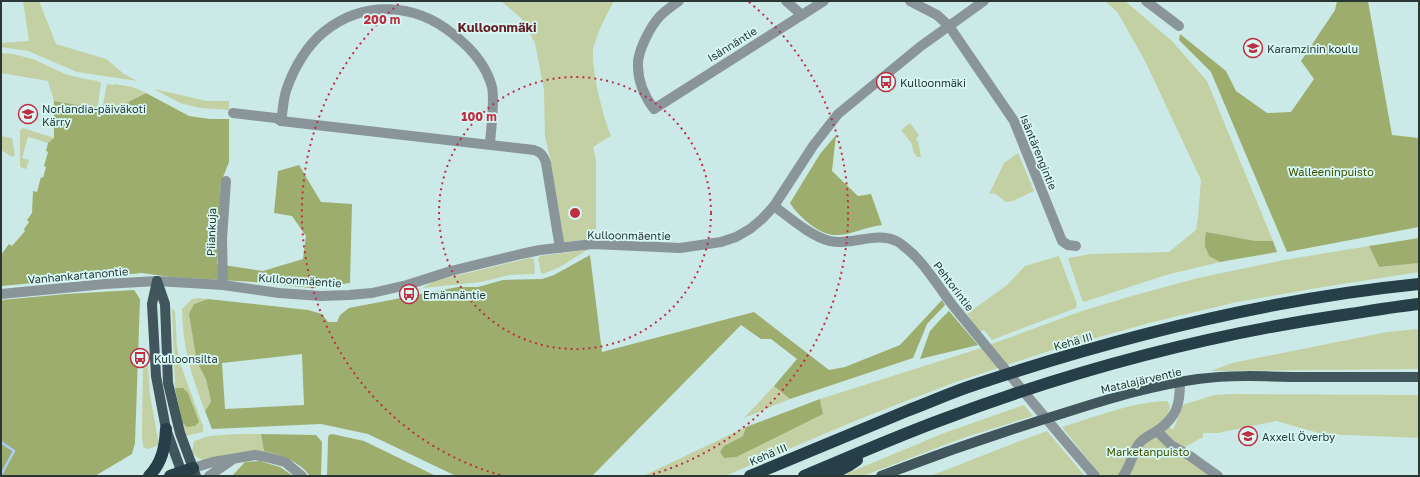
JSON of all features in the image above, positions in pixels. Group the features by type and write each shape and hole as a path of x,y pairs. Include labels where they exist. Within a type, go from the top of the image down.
{"highway":[{"name":"Kehä III","path":"750,476 843,436 973,385 1143,334 1285,303 1385,287 1419,284"},
{"path":"804,476 877,445 942,420 1054,381 1212,339 1288,323 1419,304"},
{"path":"149,476 156,469 161,459 165,445 166,429"},
{"path":"828,476 848,466 877,445"},
{"path":"170,476 188,473"}],"main road":[{"path":"157,281 152,304 156,376 166,429 188,473"},
{"path":"157,281 166,304 168,383 188,473"},
{"name":"Matalajärventie","path":"881,476 943,452 1009,430 1099,402 1180,382 1257,376 1419,377"}],"street":[{"name":"Isännäntie","path":"679,1 661,15 644,40 638,66 643,90 647,99 654,108 823,1"},
{"path":"786,1 802,15"},
{"path":"910,1 937,15 949,26"},
{"name":"Kulloonmäentie","path":"157,281 223,285 279,293 321,296 372,293 410,284 451,271 521,254 560,248 605,244 680,248 721,242 736,237 750,229 774,206 813,146 838,114 916,51 984,1"},
{"path":"1146,1 1178,26"},
{"path":"281,121 286,90 297,65 309,47 324,31 343,19 363,12 390,8 411,12 446,28 475,54 486,72 492,88 490,144"},
{"name":"Isäntärengintie","path":"949,26 1014,121 1062,241 1068,245 1076,246"},
{"path":"233,113 276,118 281,121 534,150 543,155 546,163 560,248"},
{"name":"Piiankuja","path":"223,285 222,239 226,181"},
{"name":"Pehtorintie","path":"774,206 814,234 830,241 846,242 867,238 881,238 896,241 912,254 926,268 952,304 1095,476"},
{"name":"Vanhankartanontie","path":"1,294 105,284 157,281"},
{"path":"1123,476 1127,471 1138,444 1148,436 1158,431 1169,421 1178,407 1180,382"},
{"path":"1158,431 1171,445 1190,456 1218,476"},
{"path":"188,473 213,462 233,460 255,455 285,462 302,476"},
{"path":"209,476 233,460"}],"green space":[{"path":"23,1 39,1 56,44 106,59 124,74 137,81 77,72 28,51 1,47 1,43 29,41"},
{"path":"501,1 614,1 598,34 593,52 594,71 605,118 611,136 593,147 596,160 596,239 563,242 550,157 545,137 544,90 535,43 522,19"},
{"path":"1105,1 1125,1 1172,41 1207,81 1273,241 1256,241 1206,232 1207,250 1211,256 1220,262 1166,275 1084,302 1068,258 1091,254 1169,252 1196,230 1201,180 1145,61 1118,13"},
{"name":"Walleeninpuisto","path":"1337,1 1368,1 1392,135 1419,138 1419,227 1287,252 1211,72 1179,40 1180,34 1226,71 1236,91 1267,113 1291,112 1314,79 1301,61 1335,10"},
{"path":"1,53 13,54 33,59 65,74 98,81 101,83 97,112 84,106 54,101 48,81 1,73"},
{"path":"107,84 133,87 146,93 103,115 102,110"},
{"path":"154,89 207,101 229,101 229,110 200,108 180,103"},
{"path":"146,93 189,116 210,119 229,119 229,162 221,182 217,264 263,271 303,259 306,236 292,216 274,213 278,171 299,165 321,202 352,204 350,283 312,288 254,282 171,277 142,273 1,286 1,255 9,244 12,246 25,231 24,229 29,222 27,220 32,213 33,191 37,192 41,177 43,178 46,167 44,166 48,152 46,151 48,143 54,138 54,101 84,106 103,115"},
{"path":"910,123 919,135 916,140 918,141 921,157 917,157 913,151 912,144 901,130"},
{"path":"23,128 54,138 48,143 28,137 22,158 29,160 26,169 20,167 20,130"},
{"path":"836,135 832,171 858,196 871,194 882,225 843,235 826,233 817,229 806,221 790,203 820,154"},
{"path":"1,136 12,138 15,155 12,157 1,150"},
{"path":"1018,153 1034,191 1013,201 1006,202 994,193 989,194 1004,163"},
{"path":"1206,232 1256,241 1273,241 1277,252 1220,262 1209,256 1205,246"},
{"path":"1419,238 1419,263 1379,267 1369,246"},
{"path":"1369,246 1379,267 1419,263 1419,272 1237,302 1153,322 1052,350 953,383 862,418 725,476 643,476 746,427 743,436 724,446 823,414 820,399 978,349 1082,311 1198,278 1284,260"},
{"path":"587,250 560,267 543,274 541,273 538,259 540,256"},
{"path":"590,255 602,352 754,312 829,370 845,367 900,345 942,300 945,305 927,324 913,358 790,399 774,386 797,359 771,339 761,339 741,325 592,476 456,476 368,434 321,424 212,429 205,411 211,402 206,379 197,362 189,314 194,304 208,299 308,310 322,314 328,322 337,322 340,315 349,308 458,287 478,287 503,280 542,279 554,275","holes":["302,354 304,405 225,409 222,363"]},
{"path":"1059,256 1077,304 1076,308 992,340 984,330 980,332 967,314 1007,285 1025,266"},
{"path":"530,258 534,259 534,274 510,275 481,282 423,288 434,281"},
{"path":"134,290 140,299 135,443 132,454 95,476 1,476 1,300"},
{"path":"192,299 208,299 194,304 197,362 206,379 211,403 205,411 186,349 182,309"},
{"path":"172,309 175,312 177,347 181,366 203,426 203,432 185,436 182,422 183,388 175,388"},
{"path":"949,311 978,345 920,359 930,331"},
{"path":"1419,329 1419,369 1211,371 1232,363 1387,332"},
{"path":"143,358 144,365 148,365 150,395 159,445 148,449 143,447 142,435"},
{"path":"774,386 790,399 744,418"},
{"path":"175,388 183,388 188,393 199,422 195,426 187,427 182,422"},
{"name":"Marketanpuisto","path":"1214,395 1419,395 1419,438 1322,434 1276,421 1218,433 1203,433 1203,437 1185,447 1223,476 1101,476 1062,427 1127,407 1167,401 1170,405 1168,414 1162,422 1173,430 1183,405"},
{"path":"820,399 823,414 736,457 724,458 720,452 724,446 743,436 746,427"},
{"path":"1024,405 1033,416 963,438 863,476 841,476 944,433"},
{"path":"1047,431 1085,476 930,476 1018,442"},
{"path":"261,434 264,451 248,451 203,460 198,458 192,452 194,441 209,436"},
{"path":"261,434 316,435 322,442 321,476 310,476 296,463 264,451"},
{"path":"332,434 364,441 436,476 327,476 328,438 329,435"},
{"path":"260,461 280,467 293,476 232,476 245,462"}],"waterway":[{"path":"1,442 14,451 1,475"}],"place":[{"name":"Karamzinin koulu","path":"1253,48"},
{"name":"Kulloonmäki","path":"886,82"},
{"name":"Norlandia-päiväkoti Kärry","path":"28,114"},
{"name":"Emännäntie","path":"409,294"},
{"name":"Kulloonsilta","path":"140,358"},
{"name":"Axxell Överby","path":"1248,436"}],"district":[{"name":"Kulloonmäki","path":"497,27"}]}
